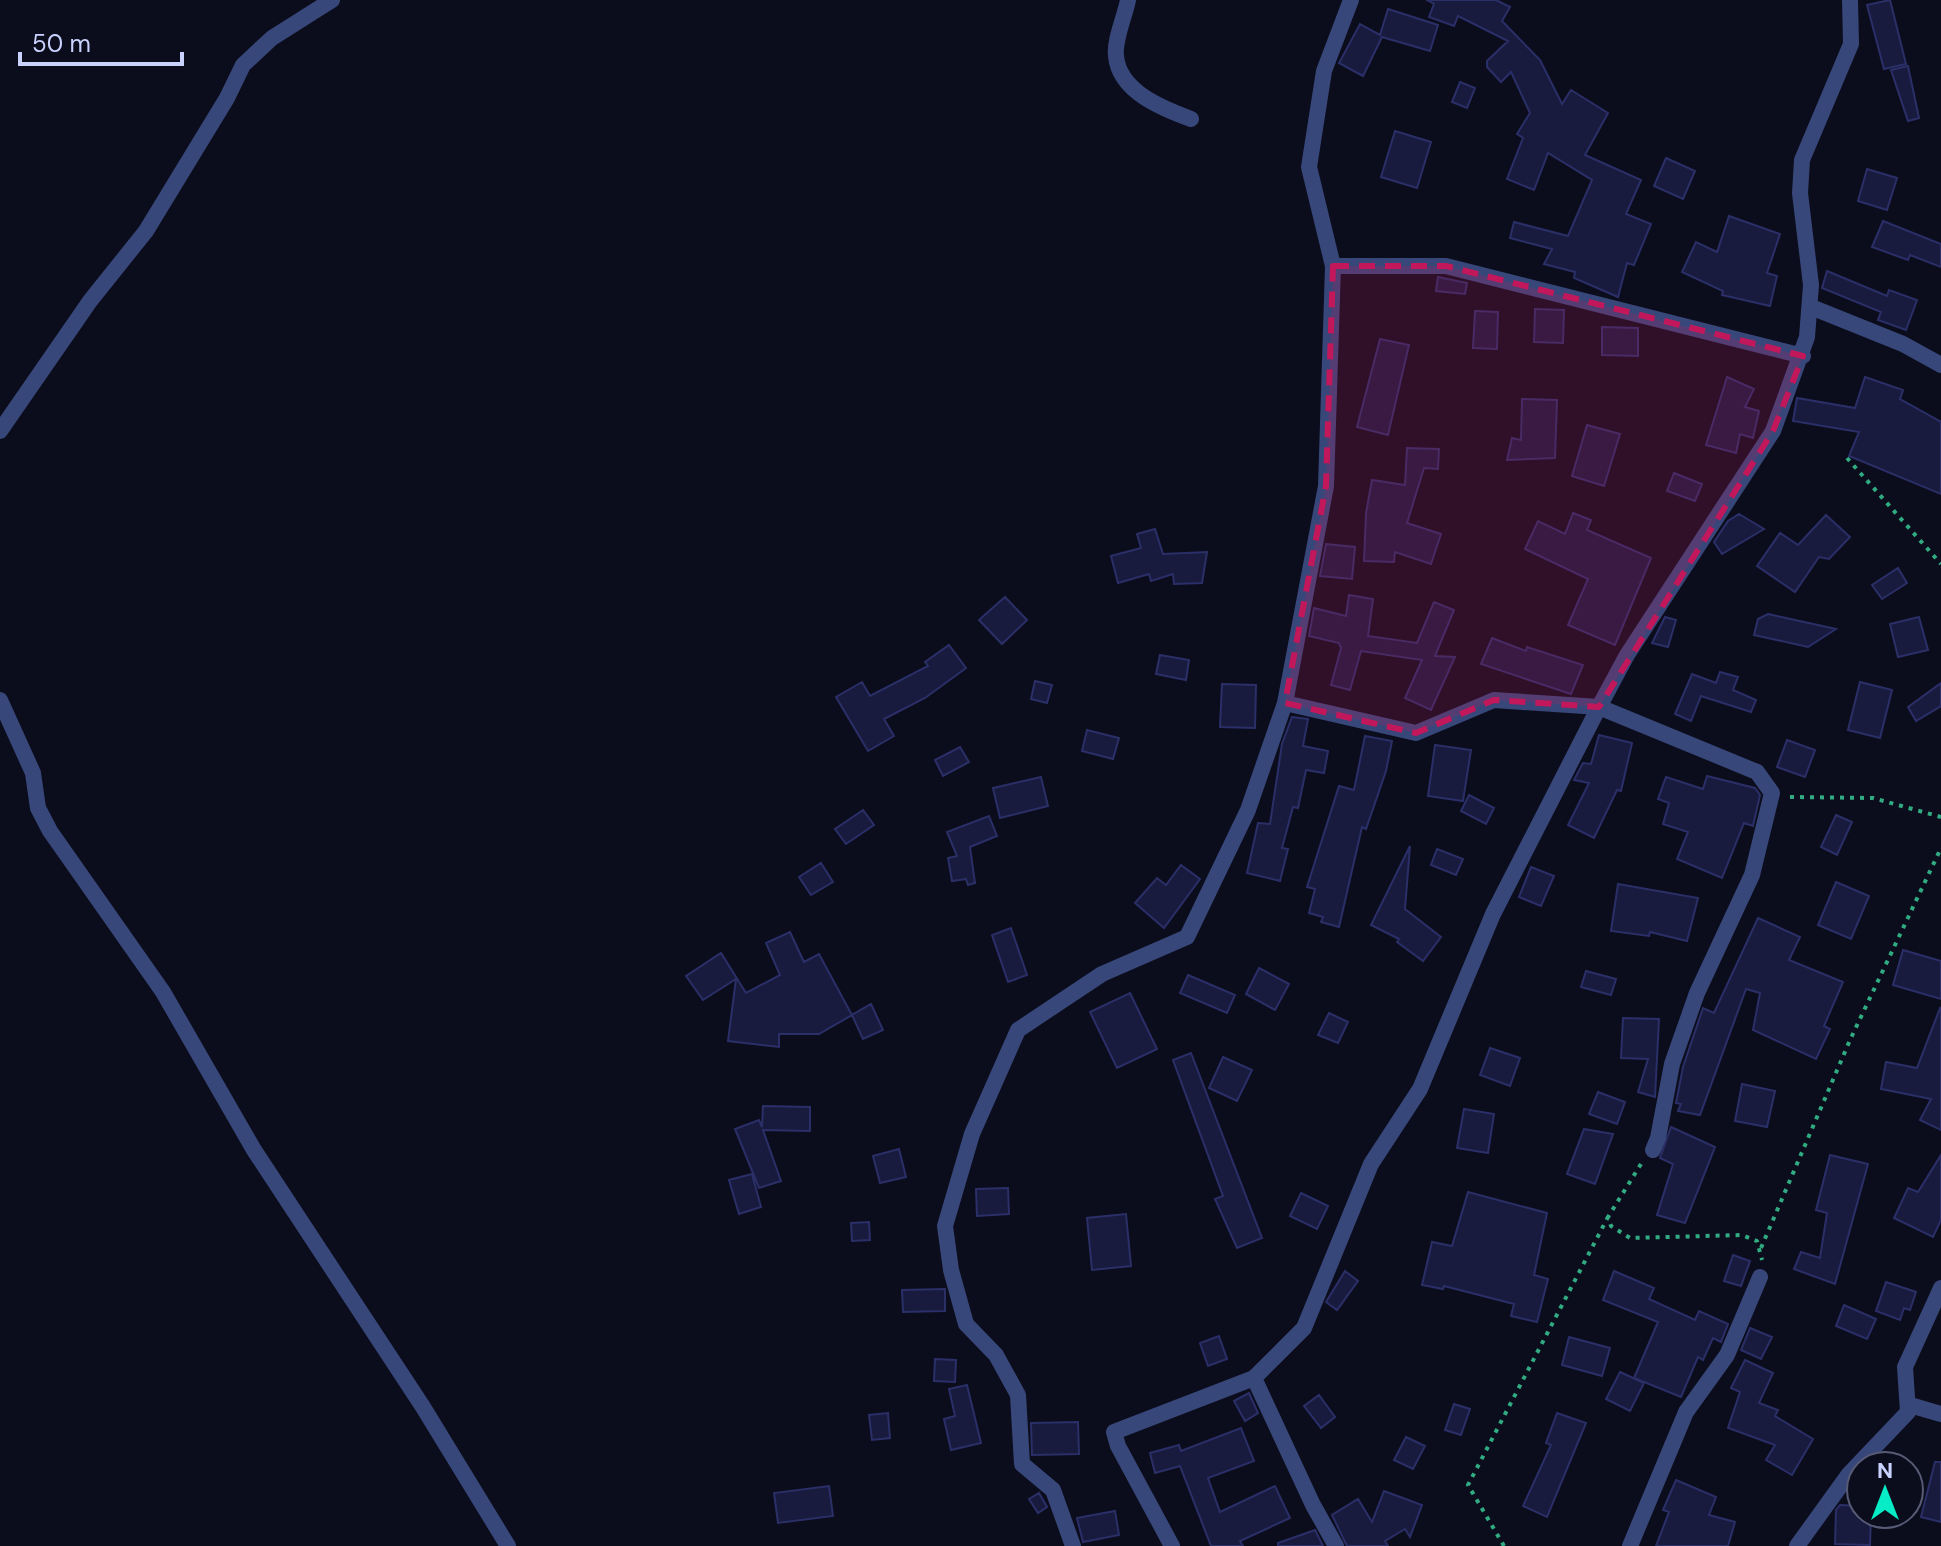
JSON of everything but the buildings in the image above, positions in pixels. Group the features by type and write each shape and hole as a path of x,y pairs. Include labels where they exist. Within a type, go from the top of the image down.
{"street":[{"path":"0,431 90,301 146,231 227,98 243,65 272,38 332,0"},
{"path":"1128,0 1115,56 1121,72 1153,104 1191,119"},
{"path":"1073,1546 1053,1490 1028,1470 1018,1455 1018,1395 996,1355 966,1324 951,1270 945,1226 972,1134 1018,1030 1102,974 1187,937 1248,810 1285,703 1326,486 1333,266 1309,167 1324,71 1351,0"},
{"path":"1172,1546 1118,1446 1114,1432 1254,1378 1304,1328 1371,1164 1420,1089 1493,914 1599,707 1627,655 1773,431 1803,356 1811,307 1810,259 1800,176 1806,147 1851,44 1850,0"},
{"path":"1333,266 1446,266 1803,356"},
{"path":"1811,307 1903,344 1941,365"},
{"path":"0,700 33,773 38,808 50,831 163,992 254,1150 423,1407 508,1546"},
{"path":"1285,703 1416,733 1494,700 1599,707 1757,772 1772,793 1752,875 1697,993 1672,1064 1653,1150"},
{"path":"1630,1546 1686,1412 1727,1355 1760,1277"},
{"path":"1797,1546 1830,1498 1908,1412 1910,1405 1904,1386 1905,1367 1941,1288"},
{"path":"1254,1378 1313,1505 1336,1546"},
{"path":"1910,1405 1941,1414"}],"path":[{"path":"1847,458 1941,564"},
{"path":"1772,793 1793,798 1873,798 1941,817"},
{"path":"1760,1277 1761,1248 1850,1040 1941,848"},
{"path":"1504,1546 1468,1485 1608,1217 1653,1150"},
{"path":"1608,1217 1611,1226 1630,1238 1742,1235 1757,1241 1761,1248"}],"highlighted area":[{"path":"1333,266 1446,266 1803,356 1773,431 1599,707 1494,700 1416,733 1285,703 1326,486"}]}
